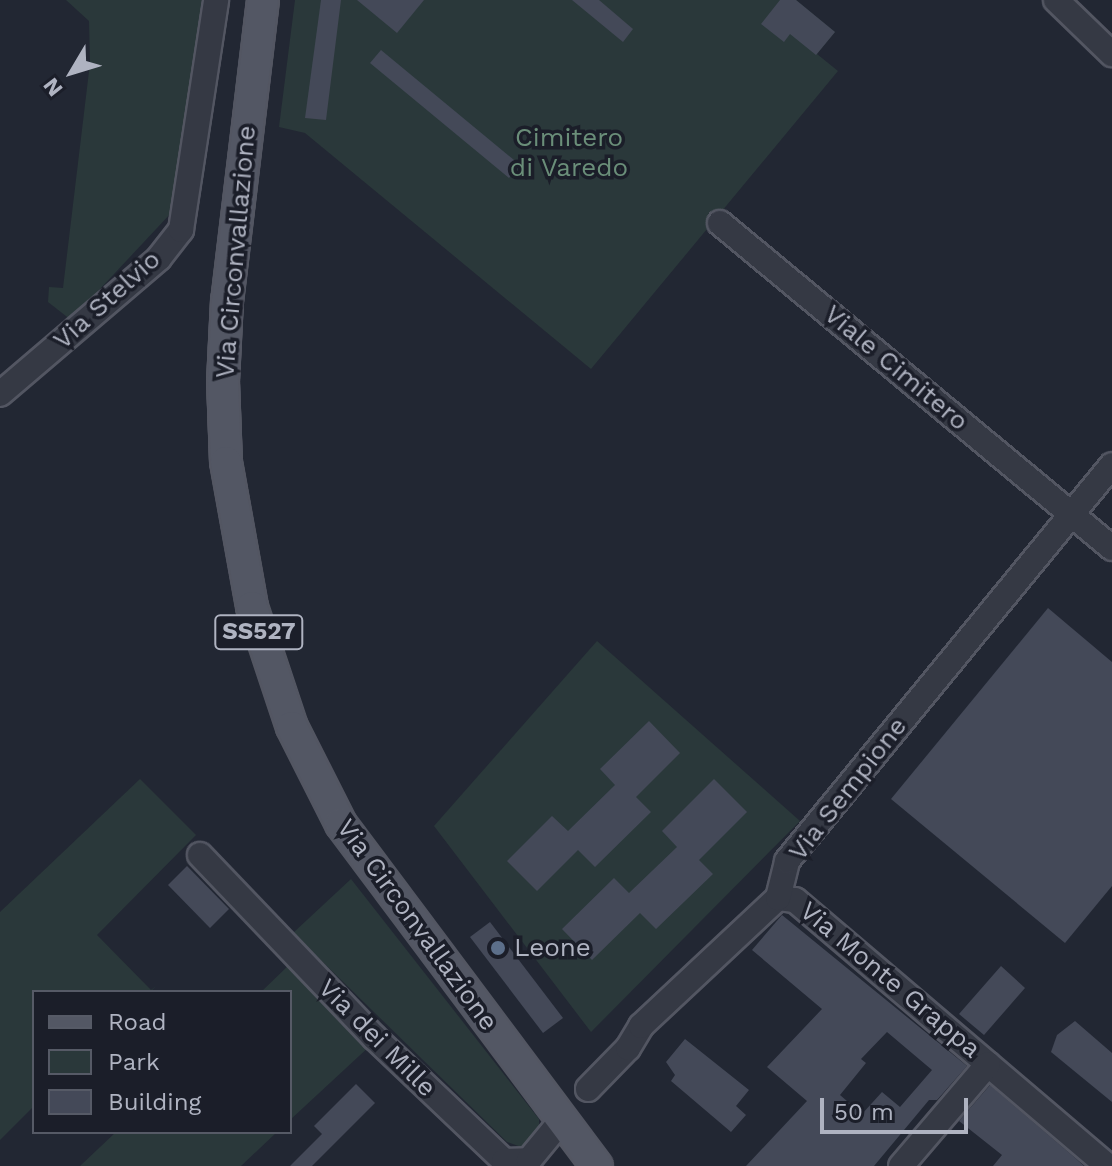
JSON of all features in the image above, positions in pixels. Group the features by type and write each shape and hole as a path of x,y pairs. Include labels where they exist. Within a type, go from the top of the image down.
{"main road":[{"name":"Via Circonvallazione","path":"263,0 227,300 223,381 226,462 252,607 292,727 341,824 597,1166"}],"street":[{"name":"Via Stelvio","path":"0,394 159,258 181,230 216,0"},
{"path":"1056,0 1112,54"},
{"name":"Viale Cimitero","path":"720,223 1112,548"},
{"name":"Via Sempione","path":"778,898 787,861 1112,465"},
{"name":"Via dei Mille","path":"200,855 374,1037 504,1161 529,1160 562,1120"},
{"path":"588,1089 628,1048 641,1026 778,898"},
{"name":"Via Monte Grappa","path":"778,898 795,900 1108,1166"},
{"path":"901,1166 988,1064"}],"green space":[{"path":"66,0 202,0 172,212 71,320 48,302 49,287 63,288 90,63 89,21"},
{"name":"Cimitero di Varedo","path":"295,0 796,0 835,32 817,54 838,71 591,369 305,133 279,127"},
{"path":"597,641 800,821 591,1032 434,826"},
{"path":"140,779 196,835 97,935 151,990 32,990 32,1108 0,1140 0,912"},
{"path":"351,879 539,1119 539,1132 524,1148 507,1142 293,933"},
{"path":"292,962 372,1044 292,1118 292,990 263,990"},
{"path":"114,1134 275,1134 241,1166 80,1166"}],"building":[{"path":"321,0 341,0 326,120 305,118"},
{"path":"357,0 424,0 397,33"},
{"path":"572,0 599,0 633,29 623,42"},
{"path":"780,0 796,0 835,32 816,55 790,34 784,42 761,24"},
{"path":"381,50 520,165 509,178 370,63"},
{"path":"1048,608 1112,662 1112,886 1065,943 891,799"},
{"path":"649,721 680,753 636,797 651,812 595,867 578,850 537,891 507,861 552,816 568,831 615,785 600,769"},
{"path":"714,779 747,812 699,860 713,874 656,929 640,913 592,960 562,929 614,878 629,893 677,847 662,831"},
{"path":"187,866 229,909 210,928 168,885"},
{"path":"782,915 967,1066 937,1100 929,1100 874,1166 746,1166 807,1101 767,1067 822,1009 752,950","holes":["887,1032 932,1070 900,1107 882,1092 862,1114 840,1095 866,1063 861,1059"]},
{"path":"490,922 563,1018 543,1033 470,937"},
{"path":"1001,966 1025,988 984,1035 959,1014"},
{"path":"1075,1021 1112,1053 1112,1102 1051,1052 1057,1035"},
{"path":"685,1039 749,1090 736,1106 746,1115 731,1132 671,1081 675,1075 666,1062"},
{"path":"356,1084 375,1103 312,1166 290,1166 322,1134 314,1126"},
{"path":"990,1085 1084,1166 993,1166 1002,1155 959,1121"}],"place":[{"name":"Leone","path":"498,948"}]}
